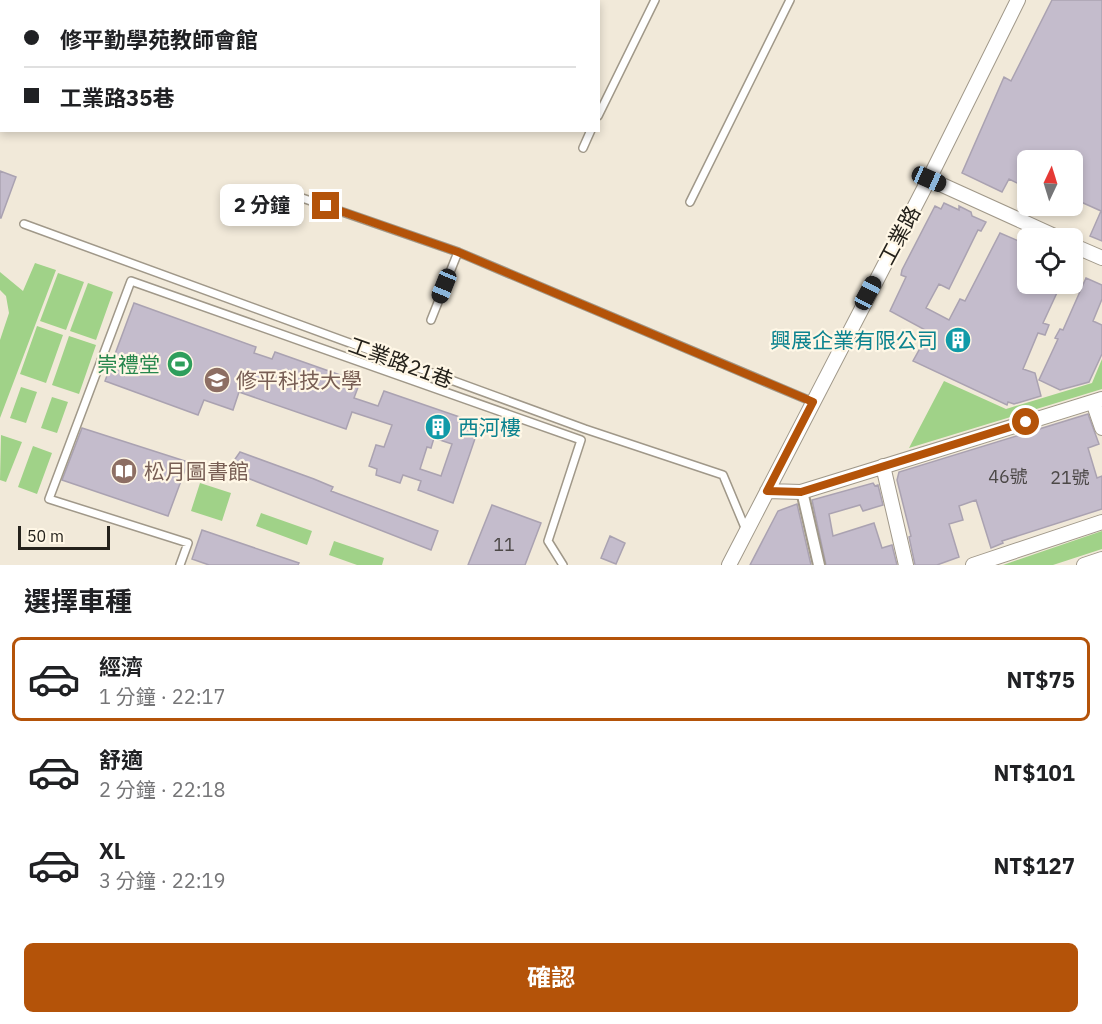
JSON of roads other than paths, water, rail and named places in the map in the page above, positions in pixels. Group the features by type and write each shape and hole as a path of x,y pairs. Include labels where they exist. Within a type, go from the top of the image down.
{"street":[{"name":"工業路","path":"729,565 929,179 1018,0"},
{"path":"929,179 1037,228"},
{"path":"1083,250 1102,258"},
{"path":"767,491 802,491 1097,400 1102,428"},
{"path":"883,466 906,565"},
{"path":"802,491 819,565"},
{"path":"973,565 1102,522"},
{"path":"1083,565 1102,559"}],"lane":[{"path":"600,112 655,0"},
{"path":"690,202 790,0"},
{"path":"583,148 590,132"},
{"path":"282,190 458,252 813,402"},
{"name":"工業路21巷","path":"24,224 585,429 723,475 746,531"},
{"path":"431,320 458,252"},
{"path":"180,565 188,543 49,499 131,281 581,440"},
{"path":"563,565 548,541 585,429"}],"place":[{"name":"興展企業有限公司","path":"958,340"},
{"name":"崇禮堂","path":"180,364"},
{"name":"修平科技大學","path":"217,380"},
{"name":"西河樓","path":"438,427"},
{"name":"松月圖書館","path":"124,471"}]}
